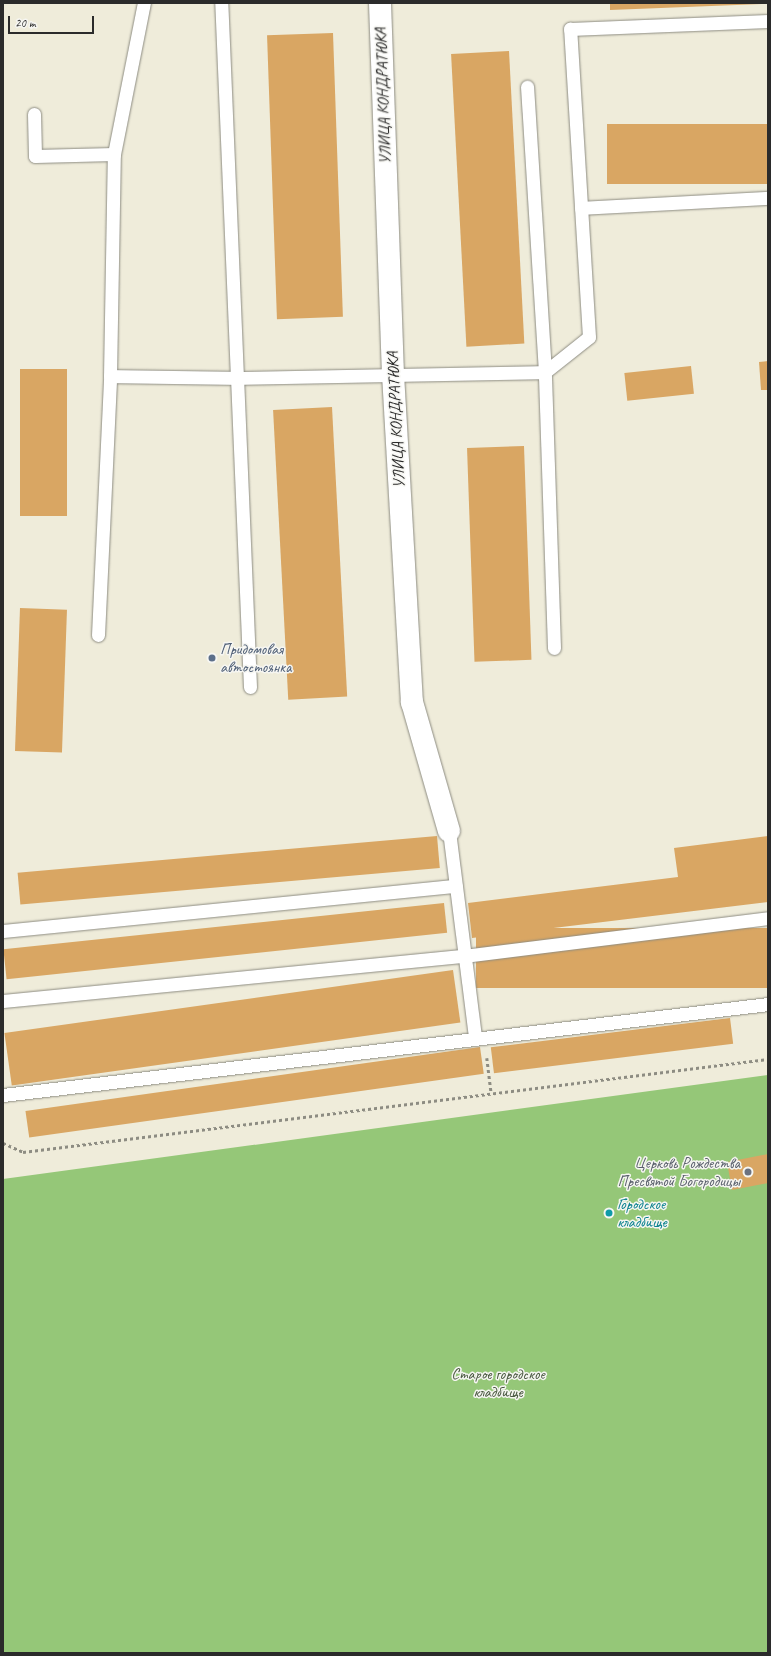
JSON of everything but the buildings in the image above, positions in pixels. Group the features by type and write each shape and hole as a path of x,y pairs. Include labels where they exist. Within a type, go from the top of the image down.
{"street":[{"name":"УЛИЦА КОНДРАТЮКА","path":"380,3 393,374 412,702 449,831"}],"lane":[{"path":"98,635 110,376 114,154 144,3"},
{"path":"221,3 250,687"},
{"path":"110,376 237,378 545,372 589,337 570,29 768,20"},
{"path":"527,87 545,372 554,648"},
{"path":"34,114 35,156 114,154"},
{"path":"581,208 768,198"},
{"path":"449,831 464,956 480,1036"},
{"path":"3,931 456,886"},
{"path":"3,1001 464,956 768,918"},
{"path":"3,1095 480,1036 768,1004"}],"path":[{"path":"480,1036 491,1093"},
{"path":"3,1143 23,1152 768,1059"}],"green space":[{"name":"Старое городское кладбище","path":"768,1075 768,1653 3,1653 3,1179"}],"place":[{"name":"Придомовая автостоянка","path":"212,658"},
{"name":"Церковь Рождества Пресвятой Богородицы","path":"748,1172"},
{"name":"Городское кладбище","path":"609,1213"}]}
